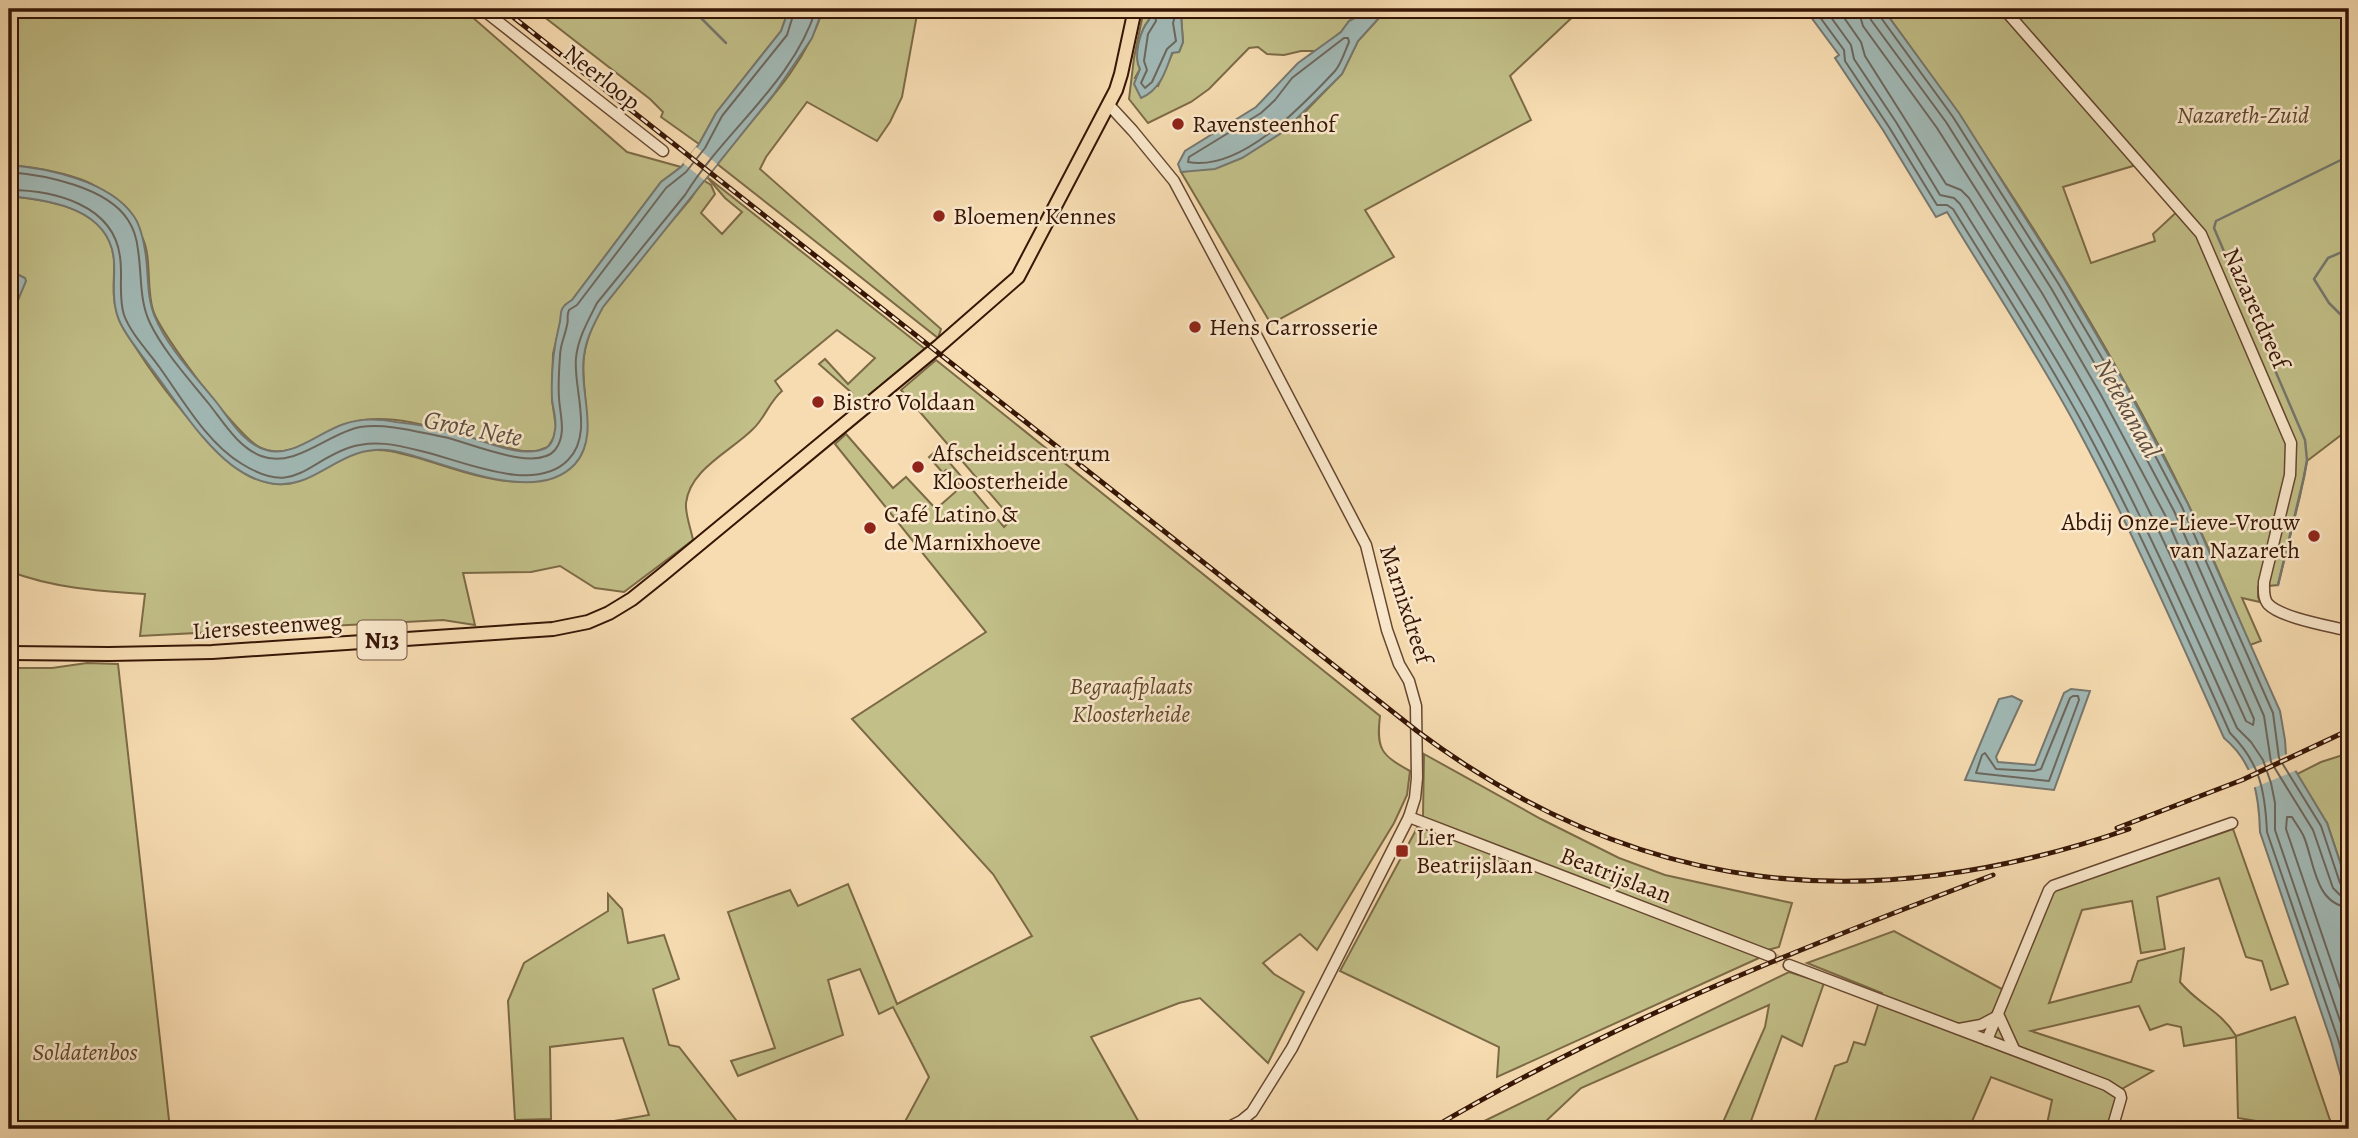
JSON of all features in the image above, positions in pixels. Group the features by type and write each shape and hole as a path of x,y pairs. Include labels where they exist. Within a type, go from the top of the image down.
{"main road":[{"name":"N13","path":"1109,105 1121,74 1135,9"},
{"name":"Liersesteenweg","path":"9,653 212,652 553,629 589,622 620,607 939,346 1018,277 1109,105"}],"street":[{"name":"Neerloop","path":"482,9 663,151"},
{"name":"Nazaretdreef","path":"2004,9 2200,234 2291,443 2290,475 2264,582 2264,596 2270,606 2280,612 2349,631"},
{"name":"Marnixdreef","path":"1109,105 1174,181 1366,545 1387,630 1399,664 1409,681 1416,706 1417,778 1415,799 1409,817 1292,1048 1252,1112 1225,1129"},
{"name":"Beatrijslaan","path":"1409,817 1770,956"},
{"path":"1987,1040 2049,890 2053,886 2232,823"},
{"path":"1789,965 2106,1085 2120,1094 2112,1129"},
{"path":"1959,1029 1981,1025 1998,1015"},
{"path":"1998,1015 2014,1049"}],"green space":[{"path":"9,9 463,9 627,152 681,167 661,182 572,300 565,305 553,354 552,400 556,427 548,447 537,451 523,451 419,424 377,419 345,425 308,443 283,451 259,447 248,439 200,383 169,340 153,310 142,237 110,198 100,189 69,175 9,165"},
{"path":"534,9 789,9 781,31 716,113 699,144 661,117 663,112 650,99"},
{"path":"823,9 918,9 902,97 877,141 807,102 760,169 941,329 938,338 716,163 792,71 815,31"},
{"path":"1144,9 1147,9 1149,20 1139,44 1140,69 1135,78 1158,86 1173,52 1179,52 1183,42 1181,15 1187,10 1372,9 1349,21 1341,32 1317,51 1284,55 1267,54 1258,47 1249,48 1209,89 1191,102 1148,123 1129,99"},
{"path":"1387,9 1581,9 1510,76 1531,120 1365,210 1394,257 1271,324 1181,172 1194,170 1301,116 1342,74 1358,41"},
{"name":"Nazareth-Zuid","path":"1883,9 2349,9 2349,429 2307,461 2278,585 2258,587 2260,602 2242,598 2261,641 2250,645 2188,504 2085,312 2007,188","holes":["2143,163 2182,207 2153,234 2155,241 2091,263 2063,187"]},
{"path":"707,177 925,349 857,407 848,397 852,393 819,364 825,359 848,384 875,358 837,330 775,381 782,391 757,425 712,462 695,480 686,503 693,540 624,592 595,588 560,566 531,572 463,573 475,625 443,620 140,636 145,594 59,585 9,571 9,427 12,420 9,407 9,253 15,231 9,230 9,196 59,204 89,218 101,228 110,242 114,259 115,306 125,330 156,377 196,428 235,467 251,477 268,483 293,483 350,455 377,450 397,452 489,478 533,481 554,476 573,465 581,456 587,429 584,356 589,335 611,293 688,202 703,180 711,185 715,194 701,213 722,234 742,212 725,198"},
{"name":"Begraafplaats Kloosterheide","path":"936,360 1380,716 1379,736 1383,750 1410,771 1407,795 1394,823 1317,950 1300,934 1263,963 1274,974 1304,992 1268,1063 1200,998 1179,1003 1091,1037 1141,1126 1111,1129 901,1129 929,1077 893,1007 879,1014 860,969 828,980 843,1035 738,1076 731,1061 775,1048 728,912 790,890 798,906 848,884 897,1004 1032,936 993,874 852,719 986,632 835,444 846,434 893,488 906,477 936,509 961,487 946,470 943,473 929,457 938,449 1004,527 1012,519 901,390"},
{"name":"Soldatenbos","path":"87,663 118,664 170,1129 9,1129 9,668 52,668"},
{"path":"2349,753 2349,889 2327,823 2293,776 2321,762"},
{"path":"1424,754 1541,819 1619,858 1665,875 1792,903 1779,947 1753,954 1759,958 1497,1077 1499,1047 1340,971 1423,817"},
{"path":"2233,829 2288,984 2271,990 2262,961 2246,957 2219,878 2157,897 2165,949 2141,953 2132,901 2082,910 2049,1003 2131,982 2138,961 2184,948 2180,982 2223,1020 2236,1036 2295,1017 2331,1129 2281,1129 2281,1125 2238,1118 2236,1037 2184,1046 2181,1027 2167,1024 2150,1030 2139,1006 2031,1031 2153,1071 2122,1089 2107,1129 2084,1123 2082,1129 2046,1129 2052,1100 1991,1077 1970,1126 1976,1129 1812,1129 1835,1066 1847,1062 1854,1042 1865,1045 1882,993 1807,963 1894,931 2011,994 2053,891"},
{"path":"608,894 622,909 628,943 664,935 679,979 653,989 669,1045 679,1047 743,1129 597,1129 596,1124 649,1115 623,1038 550,1047 551,1119 515,1120 508,1001 524,963 608,911"},
{"path":"1789,972 1824,983 1802,1046 1782,1036 1748,1129 1720,1129 1765,1027 1769,1005 1581,1088 1546,1121 1610,1129 1468,1129"}],"water":[{"name":"Grote Nete","path":"789,9 823,9 812,38 774,94 603,307 594,324 584,356 588,426 583,452 575,464 558,476 537,482 513,482 462,471 394,451 375,450 343,459 301,481 269,483 249,476 224,459 202,436 125,332 115,306 114,262 110,244 102,230 91,219 60,205 9,196 9,165 41,169 76,178 109,193 122,203 141,231 150,301 160,328 232,424 258,447 276,452 286,450 344,424 370,420 432,427 512,450 536,451 548,447 555,433 552,371 562,309 572,300 661,182 681,167 699,144 716,113 781,31"},
{"path":"1147,9 1195,9 1187,10 1181,15 1183,42 1179,52 1172,53 1158,85 1141,98 1134,84 1140,69 1137,58 1138,44 1149,20"},
{"path":"1372,9 1387,9 1358,41 1342,74 1283,132 1242,158 1215,169 1181,172 1178,164 1185,151 1256,107 1298,63 1341,32 1349,21"},
{"name":"Netekanaal","path":"1805,9 1883,9 1959,113 2064,279 2124,382 2188,504 2280,711 2286,755 2327,823 2349,889 2349,1105 2331,1041 2260,832 2253,780 2242,758 2224,738 2116,503 2045,371 1947,212 1936,217 1835,58 1839,55"},
{"path":"17,274 26,281 9,322 9,283"},
{"path":"2071,689 2090,691 2054,790 1965,780 1999,699 2012,696 2022,701 1996,757 1998,762 2035,765 2064,693"}],"pier":[{"path":"696,147 717,164 704,180 683,163"},
{"path":"2289,753 2297,770 2253,788 2246,771"}],"waterway":[{"path":"692,9 726,43"},
{"path":"2278,585 2304,477 2307,460 2305,440 2214,228 2216,221 2349,156"},
{"path":"2349,249 2328,258 2314,279 2329,303 2349,323"}],"tunnel":[{"path":"1770,956 1789,965"}],"railway":[{"path":"503,9 1417,731 1501,787 1585,829 1672,859 1759,876 1848,881 1940,875 2033,857 2129,829"},
{"path":"2117,828 2242,780 2349,730"},
{"path":"1431,1129 1566,1055 1706,990 1993,875"}],"place":[{"name":"Ravensteenhof","path":"1178,124"},
{"name":"Bloemen Kennes","path":"939,216"},
{"name":"Hens Carrosserie","path":"1195,327"},
{"name":"Bistro Voldaan","path":"818,402"},
{"name":"Afscheidscentrum Kloosterheide","path":"918,467"},
{"name":"Café Latino & de Marnixhoeve","path":"870,528"},
{"name":"Abdij Onze-Lieve-Vrouw van Nazareth","path":"2314,536"},
{"name":"Lier Beatrijslaan","path":"1402,851"}]}
